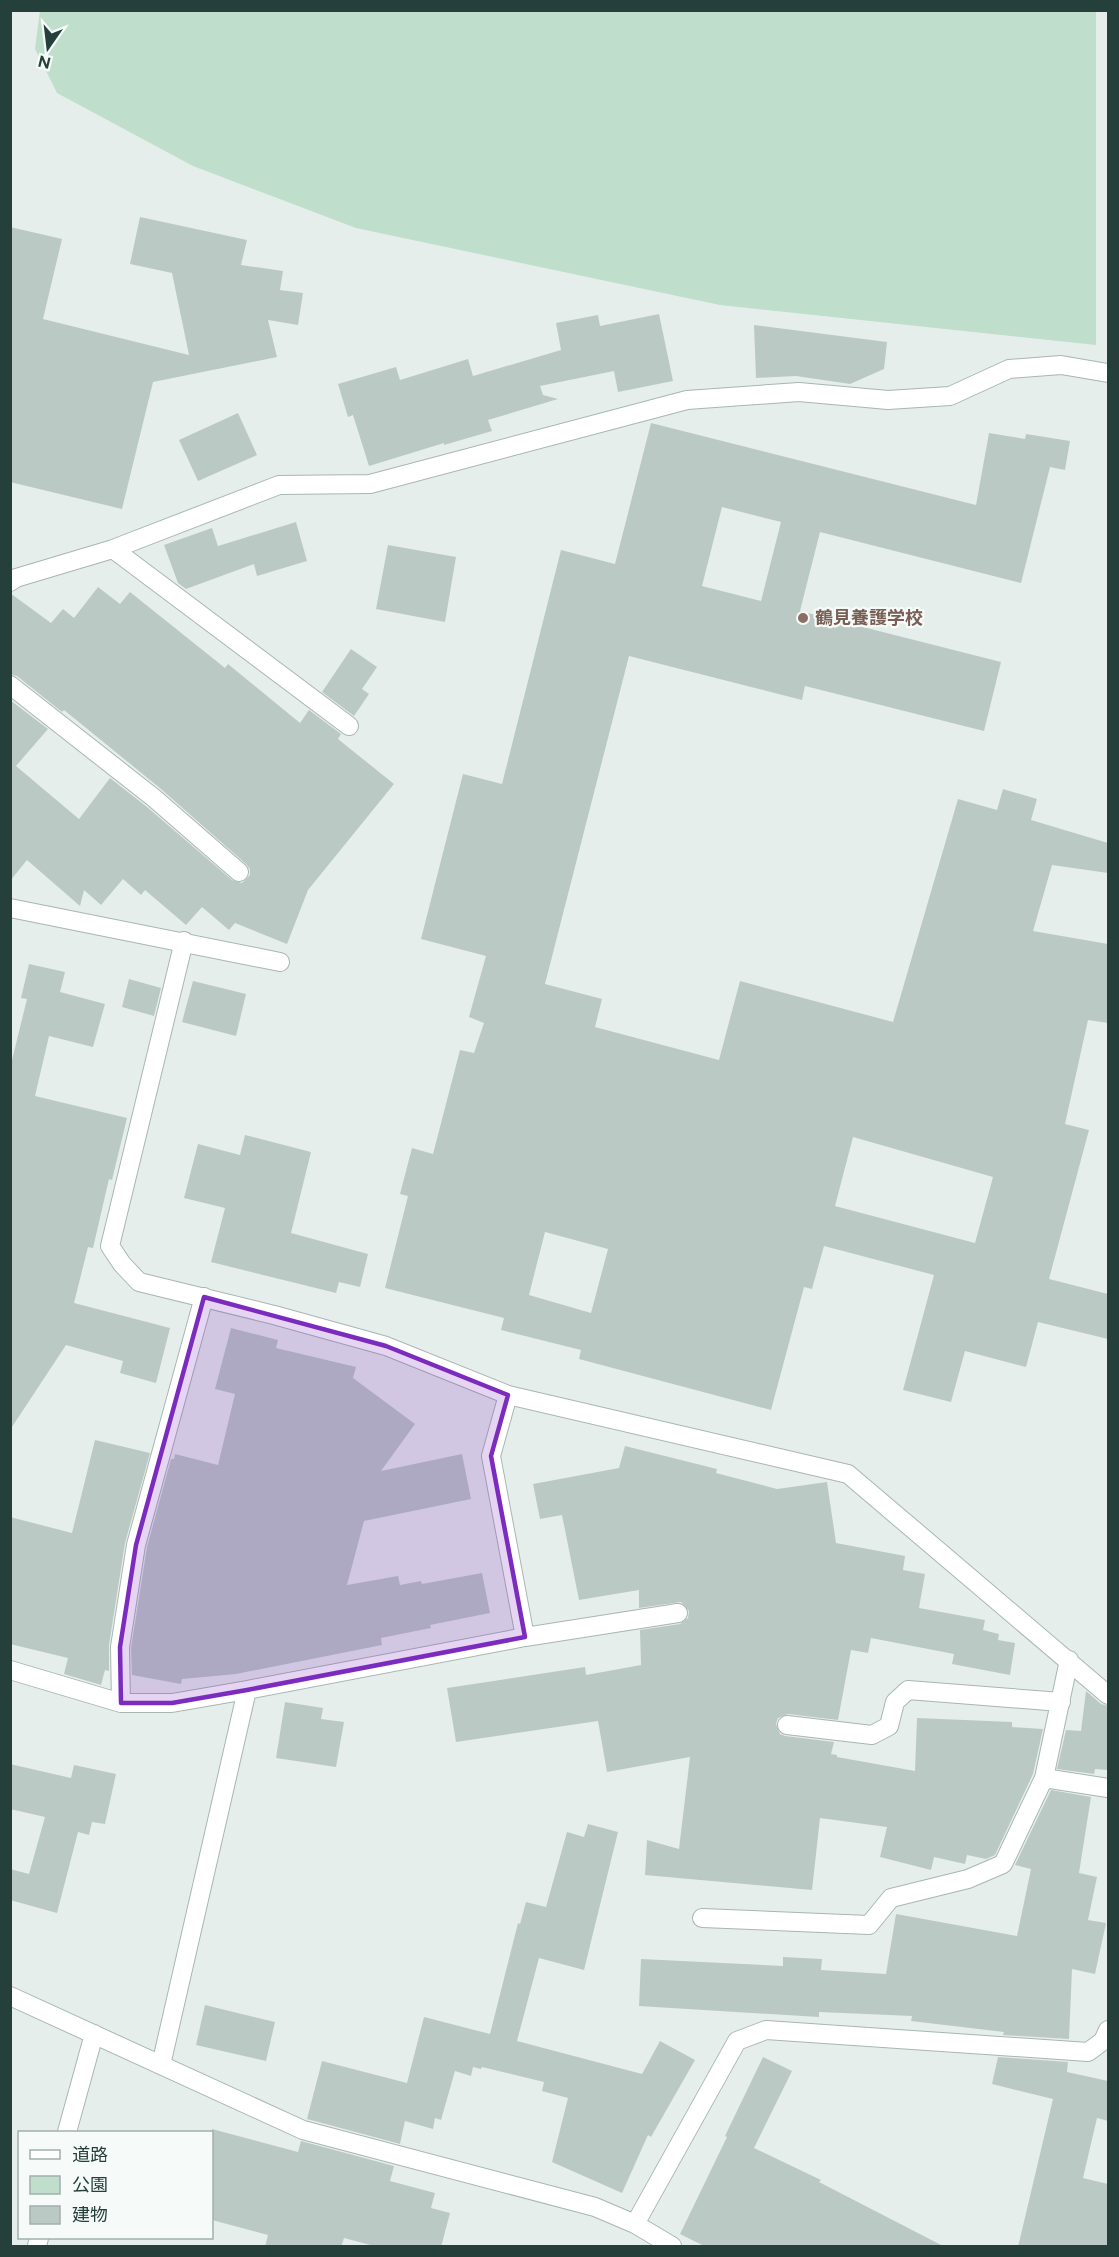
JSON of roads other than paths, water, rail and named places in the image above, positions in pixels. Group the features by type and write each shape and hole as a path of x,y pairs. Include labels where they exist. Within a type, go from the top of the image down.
{"street":[{"path":"10,582 16,578 113,549 279,485 370,484 687,400 799,392 888,400 950,396 1009,369 1061,365 1108,373"},
{"path":"113,549 349,726"},
{"path":"10,685 154,798 239,872"},
{"path":"10,908 280,962"},
{"path":"184,941 110,1246 122,1264 139,1282 386,1346 508,1395 848,1474 1108,1695"},
{"path":"121,1703 120,1647 136,1545 204,1297"},
{"path":"508,1395 491,1456 525,1637"},
{"path":"10,1670 121,1703 172,1702 525,1637 678,1612"},
{"path":"702,1918 869,1925 891,1898 968,1879 1003,1864 1044,1778 1069,1660"},
{"path":"161,2065 247,1690"},
{"path":"788,1725 872,1735 889,1726 895,1702 908,1690 1060,1702"},
{"path":"1044,1778 1108,1788"},
{"path":"10,1996 303,2130 595,2207 635,2224 672,2247"},
{"path":"635,2224 737,2041 766,2030 1088,2052 1103,2042 1108,2030"},
{"path":"68,2131 94,2034"}],"place":[{"name":"鶴見養護学校","path":"803,618"}]}
